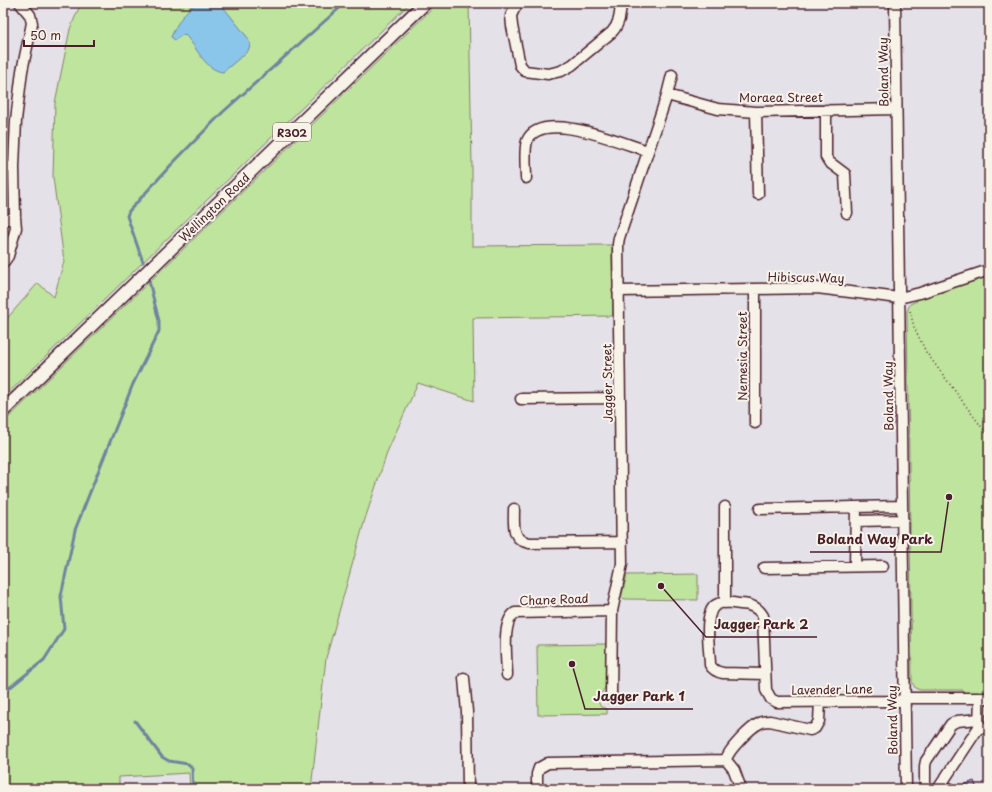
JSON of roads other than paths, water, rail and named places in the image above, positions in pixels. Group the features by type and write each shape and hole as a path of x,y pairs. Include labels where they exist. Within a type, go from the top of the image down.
{"main road":[{"name":"Wellington Road","path":"3,411 426,3"}],"street":[{"path":"3,263 8,256 16,232 14,167 16,120 22,71 32,23 30,15 20,3"},
{"path":"518,3 511,16 520,65 525,71 548,74 561,71 572,65 612,32 620,19 621,3"},
{"name":"Boland Way","path":"895,3 906,789"},
{"name":"Jagger Street","path":"611,698 612,611 622,564 618,291 619,238 667,95 672,75"},
{"name":"Moraea Street","path":"667,95 718,109 756,112 896,109"},
{"path":"826,110 826,157 829,162 845,174 847,213"},
{"path":"756,112 758,194"},
{"path":"526,178 526,147 528,140 533,133 541,128 552,127 582,130 648,151"},
{"path":"3,167 14,167"},
{"path":"3,220 15,217"},
{"name":"Hibiscus Way","path":"618,291 829,289 899,298 920,293 989,270"},
{"name":"Nemesia Street","path":"755,289 755,424"},
{"path":"521,399 620,398"},
{"path":"760,509 902,506"},
{"path":"725,507 725,603"},
{"path":"855,566 856,508"},
{"path":"514,509 514,530 518,538 522,541 530,543 622,542"},
{"path":"856,521 903,520"},
{"path":"764,568 882,566"},
{"path":"725,603 744,604 755,607 761,612 763,616 765,674 723,674 718,672 710,665 708,618 713,607 718,604 725,603"},
{"name":"Chane Road","path":"507,676 506,630 509,618 514,613 612,611"},
{"name":"Lavender Lane","path":"765,674 766,690 769,696 774,701 783,703 898,701 905,698 984,698"},
{"path":"464,678 467,712 468,789"},
{"path":"938,789 983,725 984,698"},
{"path":"726,760 732,748 756,725 764,721 810,730 815,728 819,722 820,702"},
{"path":"925,789 926,761 951,724 957,721 983,725"},
{"path":"537,789 537,774 539,768 548,763 726,760"},
{"path":"726,760 734,770 741,789"}],"water":[{"path":"196,3 220,3 248,38 250,45 248,51 223,72 211,67 201,57 184,34 175,40 171,37 181,18"}],"waterway":[{"path":"143,262 127,216 129,211 171,165 223,112 345,3"},
{"path":"3,693 44,660 64,629 61,596 75,530 133,384 159,331 159,321 149,281"},
{"path":"135,721 162,757 169,761 188,764 192,768 193,789"}],"place":[{"name":"Boland Way Park","path":"949,497"},
{"name":"Jagger Park 2","path":"661,586"},
{"name":"Jagger Park 1","path":"572,664"}]}
